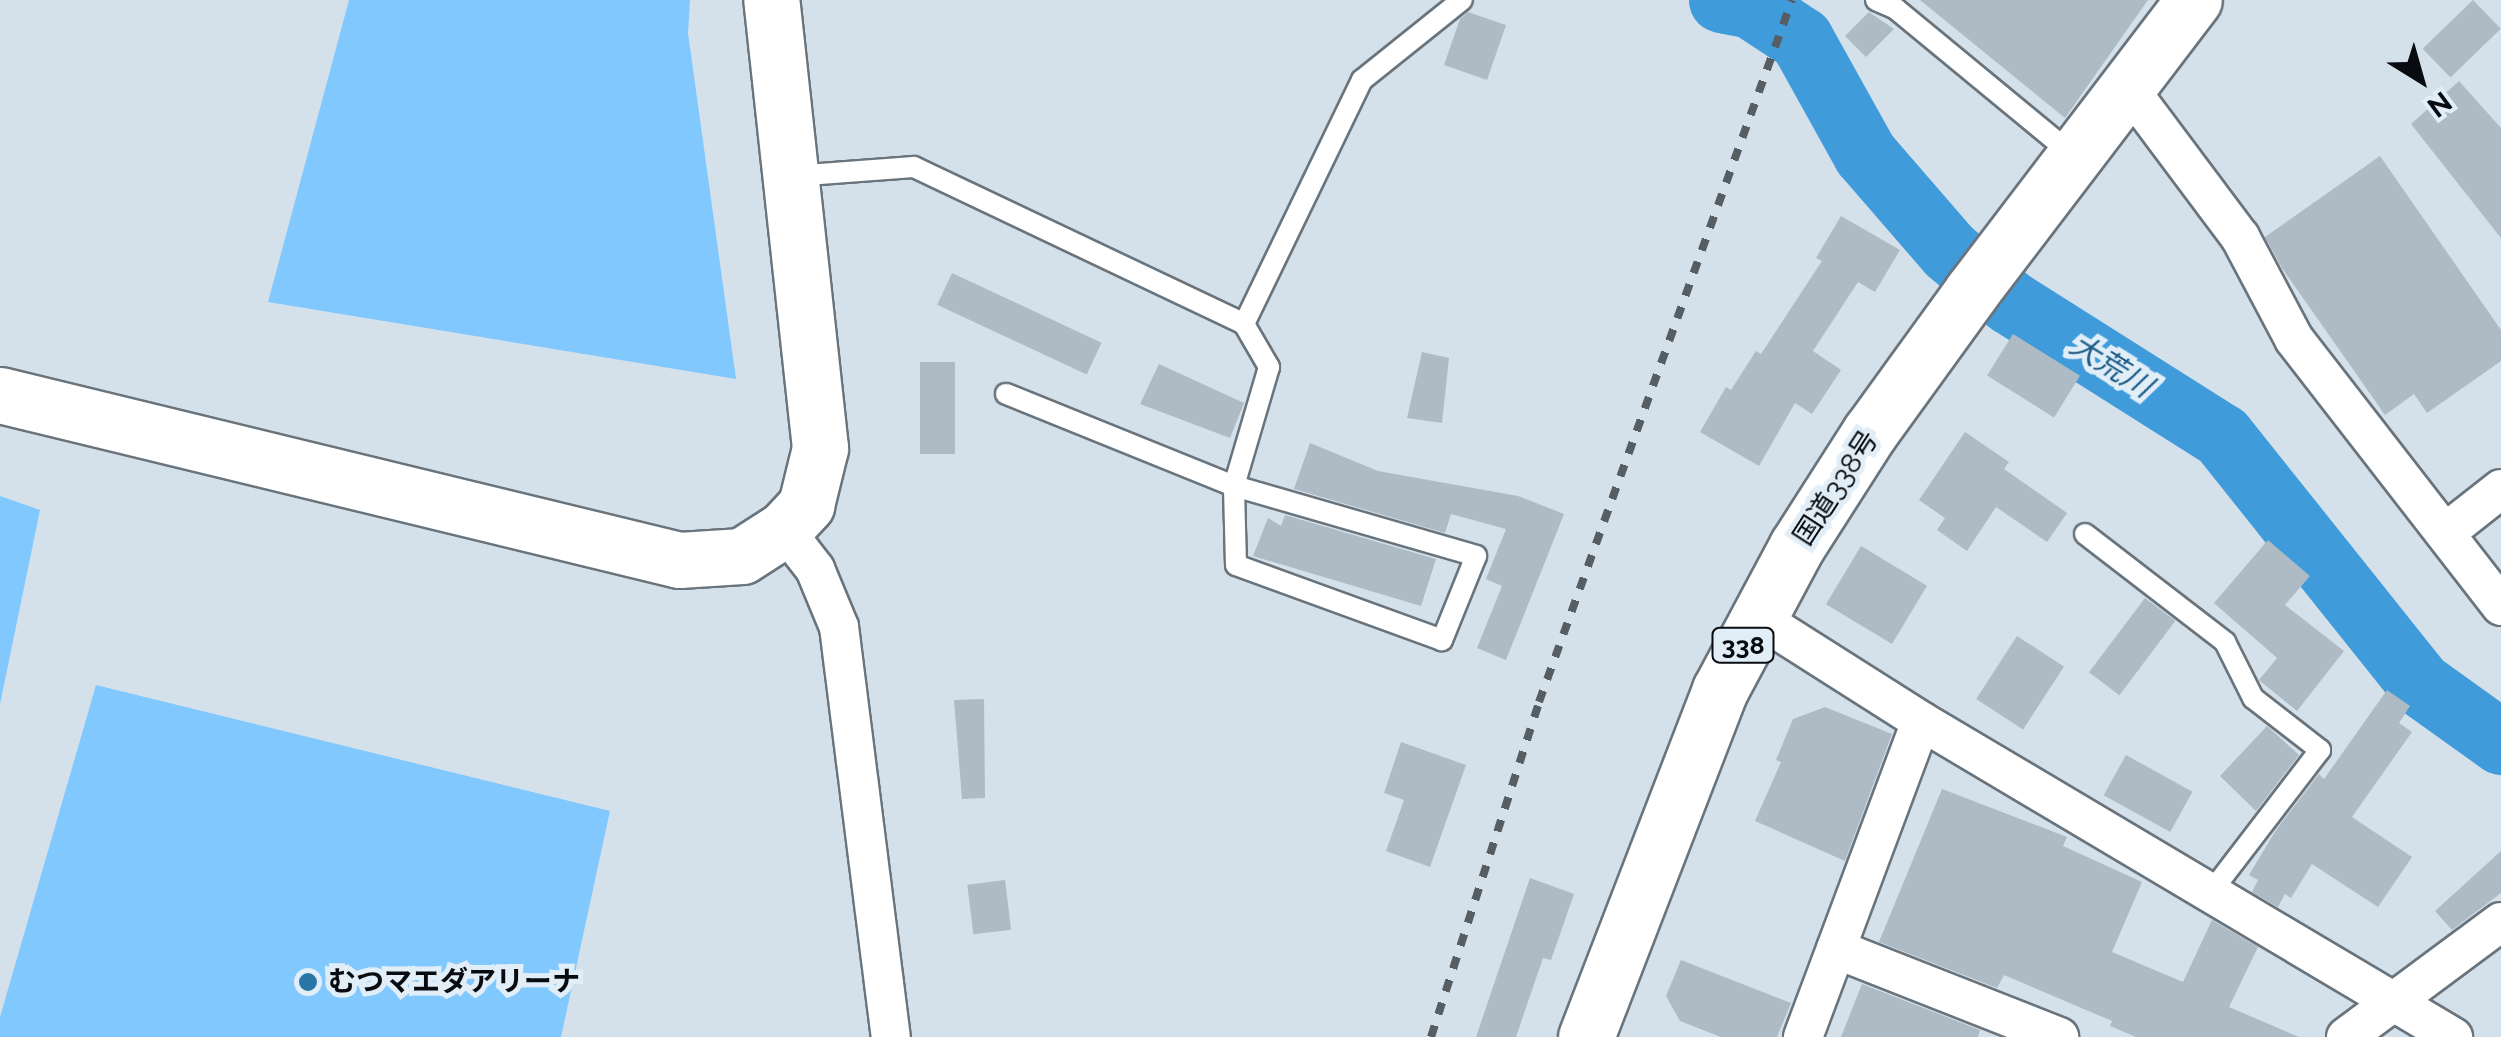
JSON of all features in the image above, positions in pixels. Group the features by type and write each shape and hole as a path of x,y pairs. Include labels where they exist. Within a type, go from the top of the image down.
{"main road":[{"path":"0,395 679,560 742,556 784,529 806,505 820,448 771,0"},
{"name":"国道338号","path":"1586,1037 1720,690 1756,617 1870,432 1983,276 2194,0"}],"street":[{"path":"2128,86 2240,238 2294,339 2501,606"},
{"path":"2446,533 2501,490"},
{"path":"784,529 816,569 839,628 891,1037"},
{"path":"1756,617 1921,721 2398,1000 2453,1037"},
{"path":"1804,1037 1921,721"},
{"path":"2346,1037 2501,922"},
{"path":"1836,949 2059,1037"}],"lane":[{"path":"1244,324 1362,80 1461,0"},
{"path":"1876,0 1896,9 2074,156"},
{"path":"790,176 914,167 1244,324 1269,367 1234,486 1236,565 1442,640 1476,556 1234,486 1006,394"},
{"path":"2085,534 2225,642 2253,698 2320,750 2212,891"}],"shaded area":[{"path":"349,0 690,0 688,33 736,379 268,302"},
{"path":"0,496 40,510 0,704"},
{"path":"96,685 610,811 561,1037 0,1037 0,1017"}],"building":[{"path":"1920,0 2148,0 2065,118"},
{"path":"2473,0 2501,29 2450,77 2423,49"},
{"path":"1468,12 1506,25 1487,80 1444,65 1460,19"},
{"path":"1869,12 1894,29 1866,57 1845,36"},
{"path":"2459,81 2501,128 2501,238 2411,124"},
{"path":"2380,156 2501,330 2501,361 2427,413 2414,394 2385,415 2282,268 2265,237"},
{"path":"1841,216 1900,250 1875,292 1858,282 1813,351 1841,370 1812,414 1795,403 1759,466 1700,432 1726,387 1731,390 1756,351 1761,354 1822,261 1816,258"},
{"path":"952,273 1102,343 1087,374 937,305"},
{"path":"2013,334 2080,376 2054,417 1987,376"},
{"path":"1422,352 1449,358 1442,423 1407,418"},
{"path":"920,362 955,362 955,454 920,454"},
{"path":"1159,364 1244,403 1230,438 1140,404"},
{"path":"1965,432 2009,462 2004,469 2067,513 2047,542 1996,507 1967,551 1937,530 1945,518 1919,500"},
{"path":"1310,443 1378,471 1518,496 1564,514 1506,660 1477,648 1502,586 1486,579 1506,529 1451,514 1445,533 1294,489"},
{"path":"1285,515 1436,559 1421,606 1253,556 1268,518 1281,526"},
{"path":"2268,540 2310,576 2285,605 2344,651 2297,711 2259,680 2277,658 2214,603"},
{"path":"1861,546 1927,586 1892,644 1826,604"},
{"path":"2145,598 2175,621 2119,695 2089,672"},
{"path":"2017,636 2064,666 2023,729 1976,699"},
{"path":"2387,690 2410,706 2399,723 2412,732 2352,817 2412,857 2378,907 2312,864 2291,898 2285,894 2278,907 2252,892 2258,880 2249,875 2276,830 2319,774 2324,779"},
{"path":"984,699 985,798 962,799 954,700"},
{"path":"1825,707 1892,734 1845,861 1755,821 1781,762 1776,760 1793,719"},
{"path":"2267,726 2299,755 2256,811 2220,776"},
{"path":"1401,742 1466,765 1430,867 1386,851 1404,800 1384,793"},
{"path":"2126,755 2192,792 2170,832 2104,795"},
{"path":"1942,789 2067,837 2063,846 2142,882 2112,952 2183,982 2212,920 2258,947 2229,1007 2299,1037 2136,1037 2110,1026 2112,1021 2004,975 1997,988 1879,942"},
{"path":"2501,851 2501,893 2452,930 2435,911"},
{"path":"1530,878 1574,894 1551,960 1543,958 1516,1037 1476,1037"},
{"path":"1005,880 1011,930 973,934 967,885"},
{"path":"1681,960 1791,1003 1777,1037 1721,1037 1680,1021 1666,996"},
{"path":"1862,984 1980,1030 1978,1037 1841,1037"}],"waterway":[{"name":"大荒川","path":"1721,0 1751,6 1801,39 1865,154 1949,251 2010,302 2222,436 2420,684 2501,742"}],"railway":[{"path":"1431,1037 1539,702 1792,0"}],"place":[{"name":"むつマエダアリーナ","path":"308,982"}]}
